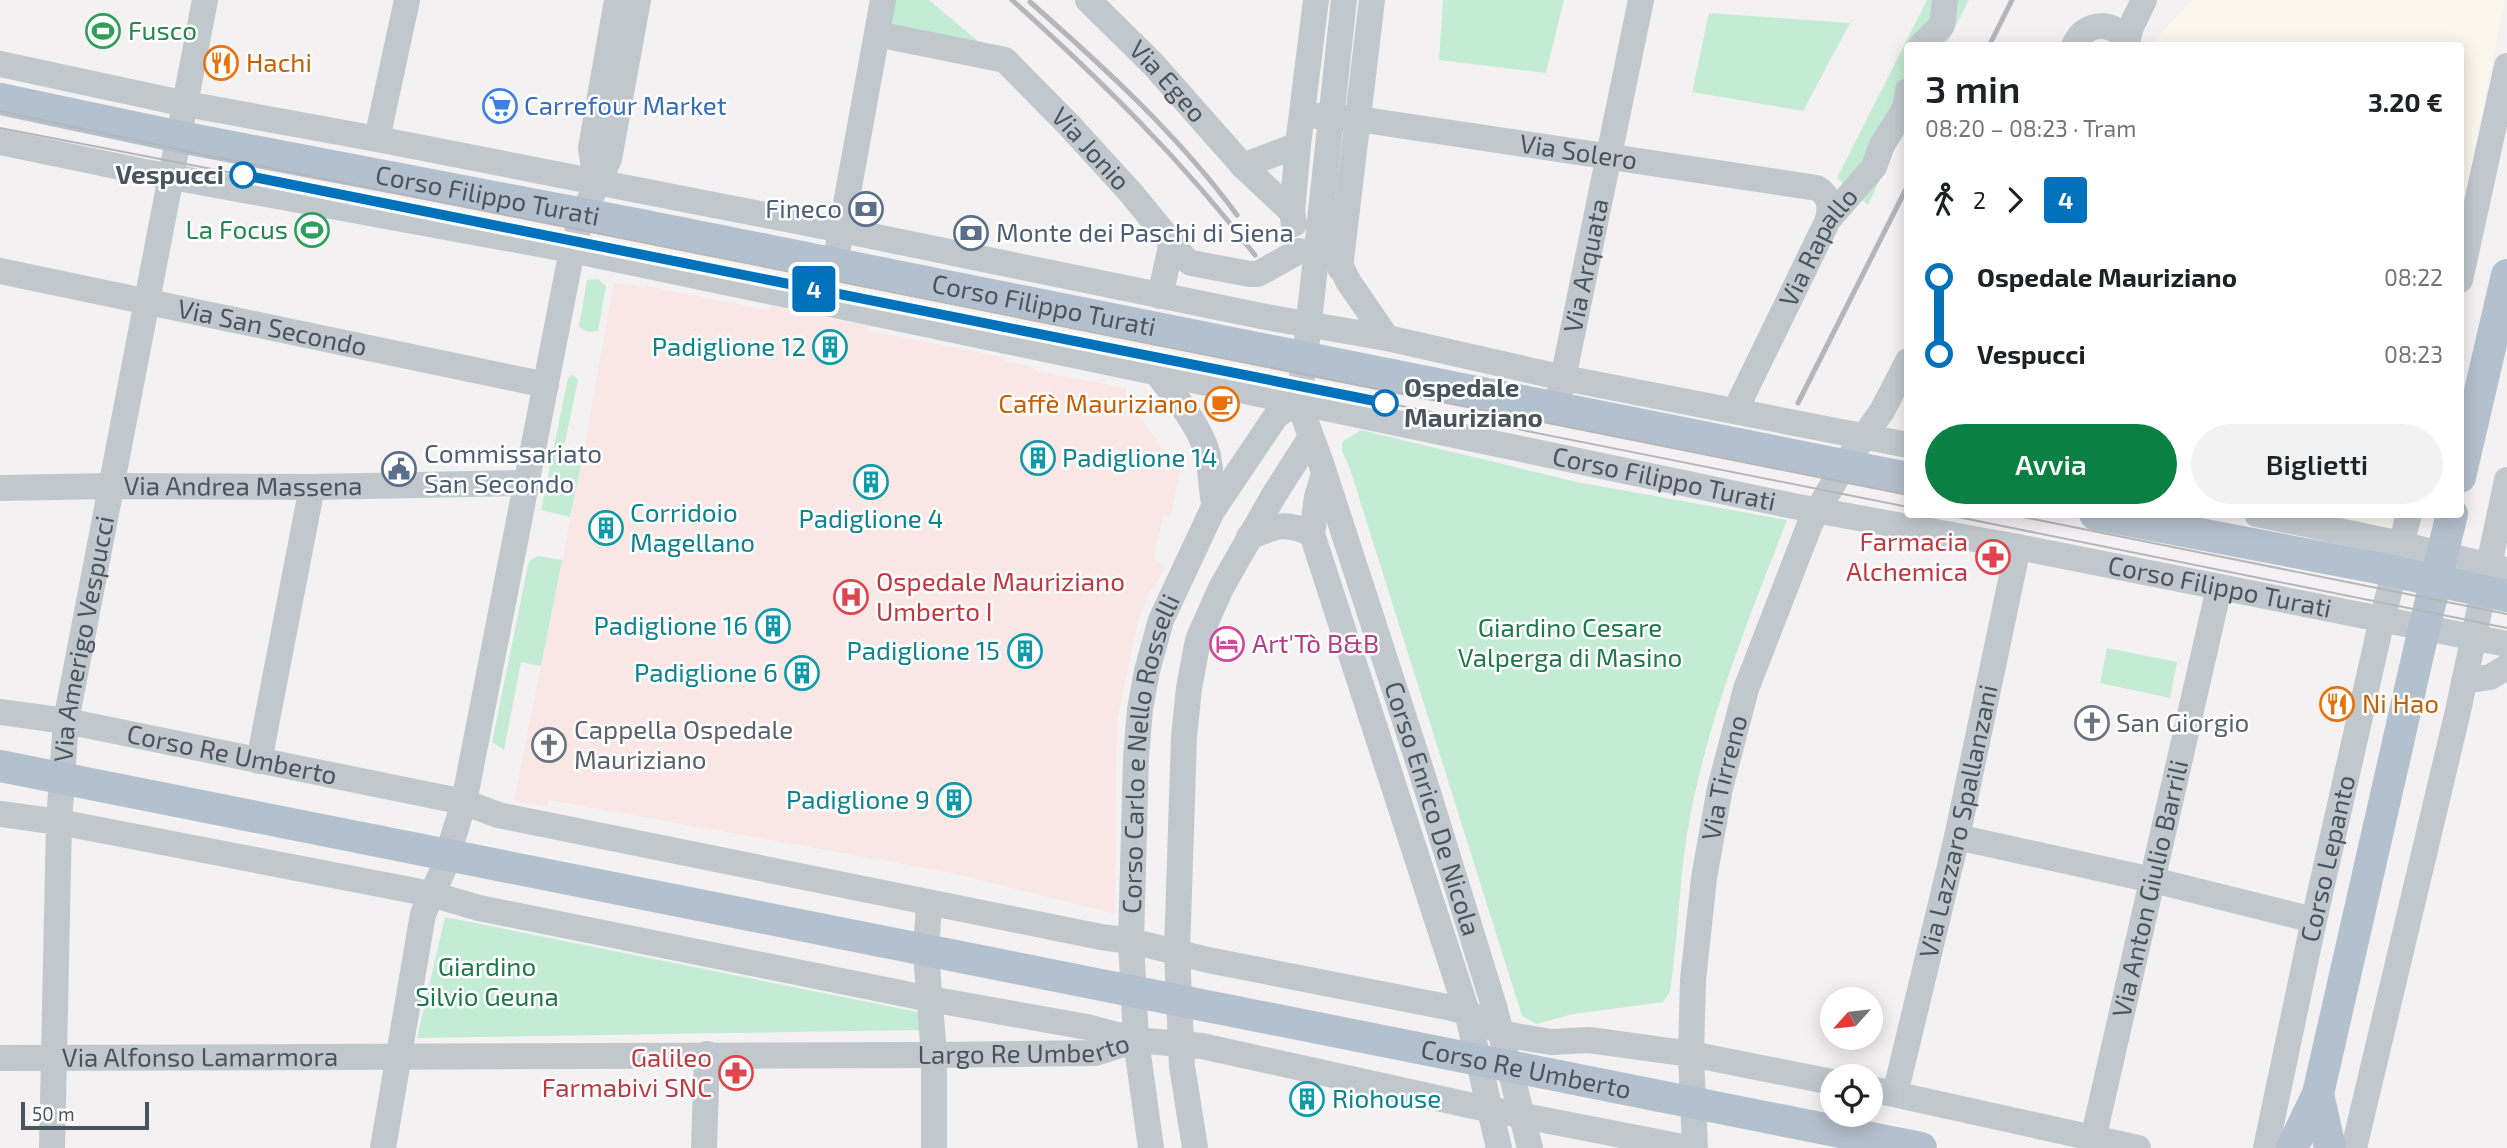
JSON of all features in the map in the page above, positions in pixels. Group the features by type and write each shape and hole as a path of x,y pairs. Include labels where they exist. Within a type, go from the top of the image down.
{"main road":[{"name":"Corso Filippo Turati","path":"0,99 1904,477"},
{"path":"2464,442 2470,389 2507,275"},
{"name":"Corso Filippo Turati","path":"2123,518 2399,558 2496,581"},
{"name":"Corso Lepanto","path":"2292,1148 2318,1094 2451,518"},
{"name":"Corso Re Umberto","path":"0,766 447,854"},
{"name":"Largo Re Umberto","path":"447,854 1132,991"},
{"name":"Corso Re Umberto","path":"1132,991 1921,1148"},
{"name":"Corso Lepanto","path":"2318,1094 2330,1148"}],"street":[{"path":"180,136 205,0"},
{"name":"Corso Filippo Turati","path":"377,139 407,0"},
{"path":"596,183 592,148 618,0"},
{"path":"383,1148 423,915 464,802 572,250 583,214 608,159 638,0"},
{"path":"835,264 883,0"},
{"name":"Via Egeo","path":"1088,0 1162,74 1243,166 1292,212"},
{"path":"1313,284 1299,251 1292,212 1316,0"},
{"path":"1313,284 1339,248 1345,118 1345,0"},
{"path":"1311,437 1298,401 1321,216 1372,0"},
{"name":"Via Arquata","path":"1557,409 1641,0"},
{"path":"1925,42 1942,25 1945,0"},
{"path":"2076,42 2080,34 2111,16 2126,0"},
{"path":"2128,42 2131,27 2144,0"},
{"path":"2096,26 2114,28 2126,42"},
{"name":"Via Jonio","path":"877,34 1005,60 1068,124 1191,263 1258,274 1299,251"},
{"name":"Corso Filippo Turati","path":"0,64 186,104 842,230 1308,325 1387,338 1564,378 1904,444"},
{"path":"2464,262 2507,66"},
{"name":"Via Rapallo","path":"1735,411 1828,220 1874,167 1882,145 1904,110"},
{"name":"Via Solero","path":"1303,115 1345,118 1817,188 1829,199 1828,220"},
{"name":"Via Amerigo Vespucci","path":"52,1148 59,822 66,722 180,136"},
{"name":"Corso Filippo Turati","path":"0,142 572,250 1818,510 2507,644"},
{"path":"1243,166 1298,145"},
{"path":"1321,216 1387,338"},
{"path":"1160,296 1172,242"},
{"name":"Via San Secondo","path":"0,271 546,385"},
{"name":"Via Tirreno","path":"1695,1148 1691,1054 1693,981 1702,891 1720,788 1746,689 1810,524 1844,465 1882,411 1904,369"},
{"path":"1156,372 1190,419 1207,452 1210,491 1215,507"},
{"name":"Corso Carlo e Nello Rosselli","path":"1151,1148 1136,1040 1130,940 1136,757 1140,709 1147,671 1161,620 1182,571 1215,507 1276,416 1298,401"},
{"name":"Corso Carlo e Nello Rosselli","path":"1195,1148 1180,1042 1177,952 1184,737 1189,688 1198,640 1221,588 1311,437"},
{"name":"Corso Enrico De Nicola","path":"1311,437 1422,770 1501,1033 1530,1148"},
{"name":"Corso Enrico De Nicola","path":"1324,474 1317,497 1312,534 1467,1012 1499,1148"},
{"path":"2354,1148 2473,638 2496,581 2507,480"},
{"name":"Via Andrea Massena","path":"0,488 527,483"},
{"path":"259,761 312,487"},
{"name":"Corso Filippo Turati","path":"2270,518 2399,558"},
{"name":"Corso Lepanto","path":"2266,1148 2314,920 2408,518"},
{"path":"1249,537 1274,526 1288,525 1312,534"},
{"name":"Via Lazzaro Spallanzani","path":"1883,1091 1957,837 2018,547"},
{"name":"Via Anton Giulio Barrili","path":"2091,1143 2154,880 2219,588"},
{"path":"2464,681 2490,677 2507,667"},
{"name":"Corso Re Umberto","path":"0,712 66,722 464,802"},
{"path":"464,802 498,815 929,903 1101,937 1130,940"},
{"path":"0,814 59,822 431,894"},
{"path":"1957,837 2154,880 2314,920"},
{"name":"Largo Re Umberto","path":"431,894 480,908 930,999 1087,1027 1136,1040"},
{"path":"929,903 926,951 934,1055 934,1148"},
{"name":"Corso Re Umberto","path":"1130,940 1467,1012 1501,1033 1551,1042 1589,1040 1691,1054 1820,1080"},
{"name":"Corso Re Umberto","path":"1136,1040 1180,1042 1688,1148"},
{"name":"Largo Re Umberto","path":"399,1056 1096,1053 1136,1040"},
{"path":"704,1148 707,1054"},
{"name":"Via Alfonso Lamarmora","path":"0,1058 399,1056"},
{"path":"1883,1091 2091,1143 2138,1148"}],"shaded area":[{"path":"2192,0 2505,0 2464,201 2464,42 2153,42"},
{"name":"Ospedale Mauriziano Umberto I","path":"614,282 768,310 770,306 869,326 868,331 1003,357 1003,361 1029,366 1039,372 1127,388 1126,395 1174,467 1180,469 1171,516 1163,516 1154,557 1165,569 1151,590 1138,620 1117,721 1115,914 948,872 549,800 547,807 514,801 581,466"},
{"path":"2311,518 2398,518 2395,532"}],"green space":[{"path":"886,0 929,0 993,54 881,31"},
{"path":"1443,0 1564,0 1546,73 1439,60"},
{"path":"1927,0 1969,0 1948,42 1906,42"},
{"path":"1709,13 1850,23 1803,111 1692,92"},
{"path":"1904,45 1904,127 1868,205 1837,178"},
{"path":"598,279 606,286 598,331 588,332 579,327 587,280"},
{"path":"573,375 578,380 561,461 581,466 570,517 541,510 568,378"},
{"name":"Giardino Cesare Valperga di Masino","path":"1361,430 1577,482 1787,520 1720,700 1699,774 1684,857 1670,992 1663,1002 1573,1014 1536,1024 1522,1016 1342,450 1342,442"},
{"path":"538,556 562,560 541,666 521,662 504,750 492,742 529,561"},
{"path":"2107,648 2177,662 2170,698 2100,683"},
{"name":"Giardino Silvio Geuna","path":"445,917 918,1012 920,1030 417,1038"}],"tram line":[{"path":"0,111 200,154 1904,494"},
{"path":"0,128 1904,506"},
{"name":"4","path":"243,175 1385,403"},
{"path":"1963,518 2507,628"},
{"path":"2028,518 2507,614"}],"railway":[{"path":"1012,0 1140,122 1199,187 1255,255"},
{"path":"1991,42 2012,0"},
{"path":"1030,2 1113,77 1166,130 1237,215"},
{"path":"1798,403 1904,193"}],"place":[{"name":"Fusco","path":"103,31"},
{"name":"Hachi","path":"221,63"},
{"name":"Carrefour Market","path":"500,106"},
{"name":"Vespucci","path":"243,175"},
{"name":"Fineco","path":"866,209"},
{"name":"La Focus","path":"312,230"},
{"name":"Monte dei Paschi di Siena","path":"971,233"},
{"name":"Padiglione 12","path":"830,347"},
{"name":"Ospedale Mauriziano","path":"1385,403"},
{"name":"Caffè Mauriziano","path":"1222,404"},
{"name":"Padiglione 14","path":"1038,458"},
{"name":"Commissariato San Secondo","path":"399,469"},
{"name":"Padiglione 4","path":"871,482"},
{"name":"Corridoio Magellano","path":"606,528"},
{"name":"Farmacia Alchemica","path":"1993,557"},
{"name":"Ospedale Mauriziano Umberto I","path":"851,597"},
{"name":"Padiglione 16","path":"773,626"},
{"name":"Art'Tò B&B","path":"1227,644"},
{"name":"Padiglione 15","path":"1025,651"},
{"name":"Padiglione 6","path":"802,673"},
{"name":"Ni Hao","path":"2337,704"},
{"name":"San Giorgio","path":"2092,723"},
{"name":"Cappella Ospedale Mauriziano","path":"549,745"},
{"name":"Padiglione 9","path":"954,800"},
{"name":"Galileo Farmabivi SNC","path":"736,1073"},
{"name":"Riohouse","path":"1307,1099"}]}
